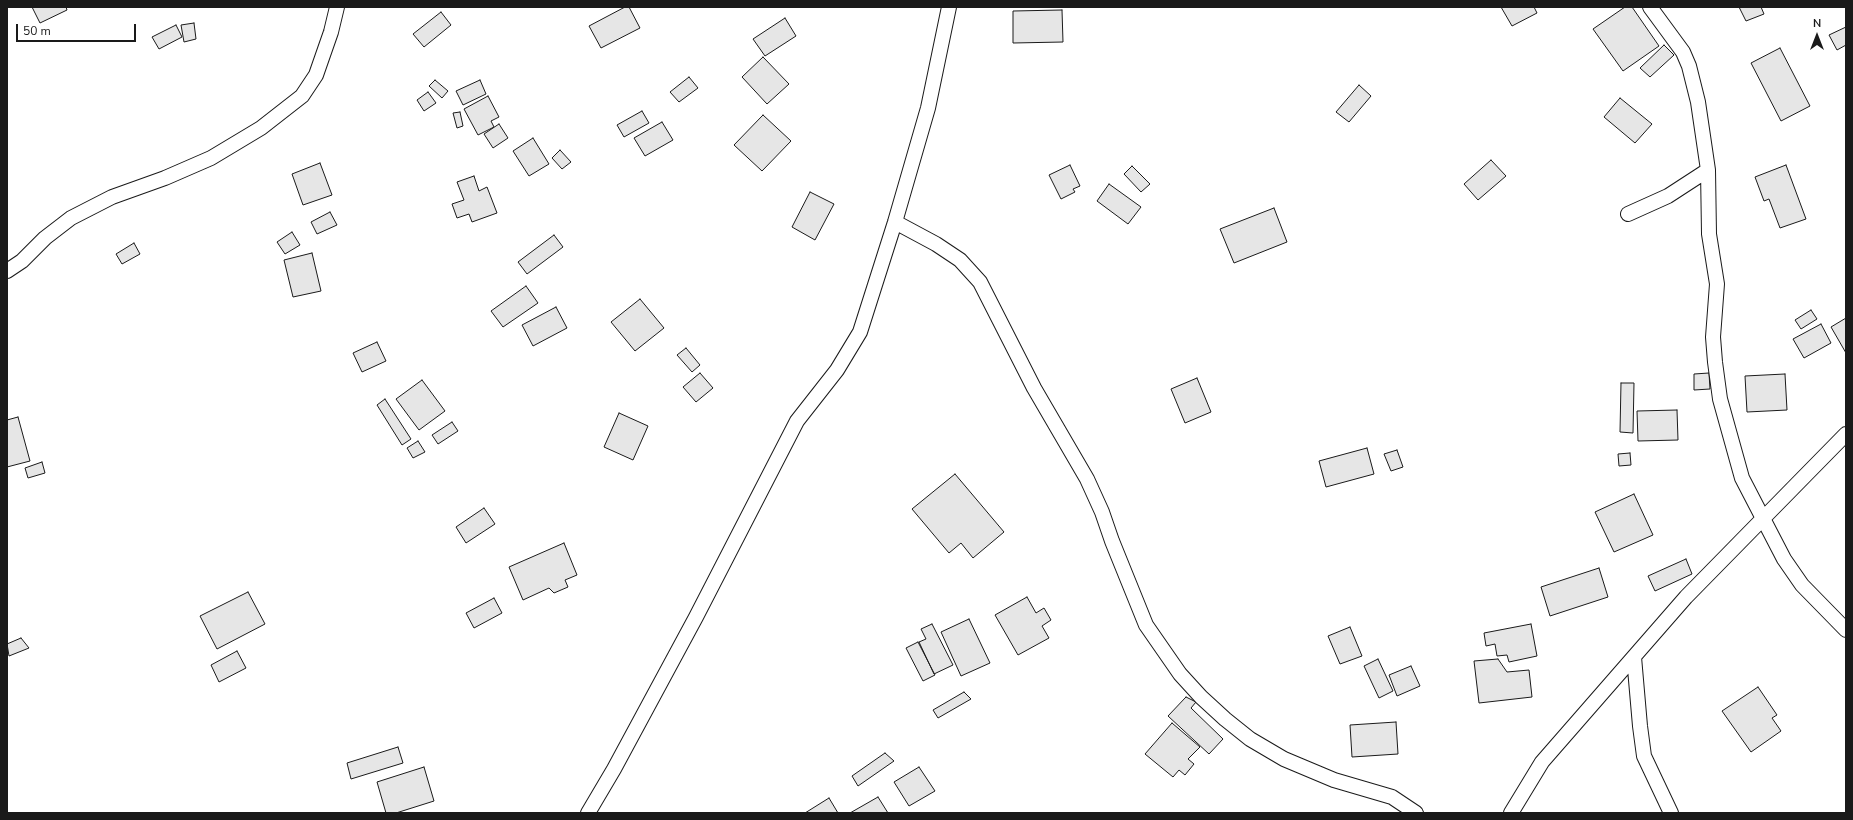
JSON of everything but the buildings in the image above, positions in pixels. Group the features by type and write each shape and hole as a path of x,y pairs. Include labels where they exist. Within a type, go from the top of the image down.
{"street":[{"path":"7,272 22,261 45,238 71,218 112,197 165,178 211,158 261,128 302,96 316,75 331,32 337,7"},
{"path":"588,813 614,769 696,617 797,421 837,370 860,332 895,222 928,108 949,7"},
{"path":"1650,7 1683,52 1689,66 1698,102 1708,170 1709,234 1717,284 1713,337 1720,399 1742,478 1784,559 1802,585 1846,630"},
{"path":"1628,214 1668,196 1708,170"},
{"path":"895,222 936,244 960,260 980,282 1034,388 1087,480 1102,512 1112,542 1146,625 1180,674 1225,720 1250,739 1284,759 1334,780 1392,797 1416,813"},
{"path":"1511,813 1542,762 1686,597 1846,434"},
{"path":"1634,657 1644,756 1671,813"}]}
